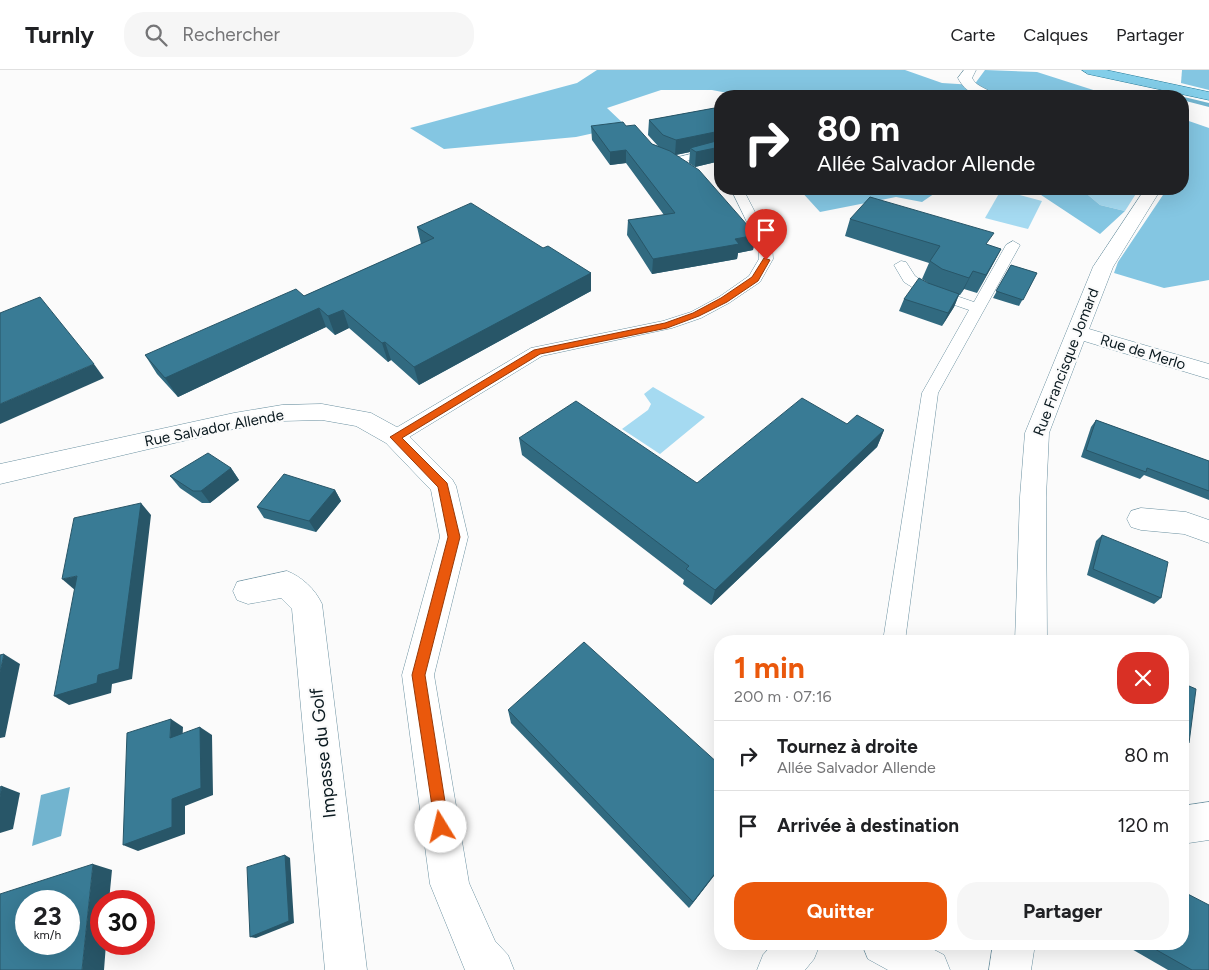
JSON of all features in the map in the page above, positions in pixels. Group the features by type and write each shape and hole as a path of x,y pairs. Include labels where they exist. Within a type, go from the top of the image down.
{"main road":[{"path":"1088,70 1181,90"},
{"path":"1189,92 1209,96"}],"street":[{"path":"970,70 965,78 969,86 977,90"},
{"name":"Rue Francisque Jomard","path":"1031,635 1033,497 1037,433 1103,267 1150,195"},
{"name":"Rue de Merlo","path":"1077,332 1209,372"},
{"name":"Rue Salvador Allende","path":"0,474 234,421 282,413 322,412 362,419 395,437 443,486 454,537 418,675 450,884 480,956 493,970"},
{"path":"1141,519 1186,523 1209,532"},
{"name":"Impasse du Golf","path":"248,591 286,584 307,604 346,970"},
{"path":"1189,824 1209,821"},
{"path":"778,970 794,950"},
{"path":"894,950 929,970"},
{"path":"1010,970 1013,950"}],"lane":[{"path":"686,170 670,159 714,151"},
{"path":"395,437 537,352 667,325 696,315 724,300 755,279 766,260 765,245 741,195"},
{"path":"734,214 753,220"},
{"path":"895,635 930,393 1013,245"},
{"path":"902,265 909,280 928,291 978,308"}],"shaded area":[{"path":"597,70 905,70 942,83 974,85 985,70 1037,72 1093,90 661,90 607,108 626,126 576,137 444,149 410,128 577,83"},
{"path":"1182,70 1209,70 1209,90 1181,83"},
{"path":"1189,121 1209,128 1209,280 1164,288 1114,273 1118,262 1163,195 1189,195"},
{"path":"804,195 932,195 922,202 896,197 820,212"},
{"path":"998,195 1020,195 1042,201 1028,229 985,218"},
{"path":"1041,195 1088,195 1100,205 1125,211 1100,234"},
{"path":"1088,195 1135,195 1125,211 1100,205"},
{"path":"653,387 705,417 660,454 622,429 648,410 651,404 644,394"},
{"path":"70,787 61,836 32,846 41,795"}],"building":[{"path":"714,108 714,132 676,140 663,135 649,120"},
{"path":"623,122 626,126 635,125 652,144 670,151 699,170 714,187 714,195 721,195 756,235 735,239 739,244 653,259 628,220 675,213 626,150 610,152 591,126"},
{"path":"714,142 714,148 696,152 690,148"},
{"path":"870,197 994,233 986,244 1001,249 986,275 973,271 969,278 942,269 930,261 940,246 850,219"},
{"path":"471,203 543,248 548,246 591,273 414,367 343,310 328,316 319,308 165,378 145,355 296,289 304,296 434,238 417,227"},
{"path":"1011,265 1037,273 1023,300 996,291"},
{"path":"919,278 959,294 948,313 904,299"},
{"path":"40,297 94,364 0,404 0,313"},
{"path":"802,398 847,424 857,415 884,430 715,590 686,569 689,566 519,438 576,401 697,483"},
{"path":"1096,420 1209,461 1209,491 1147,468 1146,472 1086,450"},
{"path":"208,453 231,468 201,491 193,491 170,476"},
{"path":"284,474 335,490 309,521 257,507"},
{"path":"141,503 119,669 98,675 97,683 54,696 77,576 62,579 74,518"},
{"path":"1102,535 1168,562 1161,598 1093,569"},
{"path":"584,642 714,760 714,875 693,902 508,710"},
{"path":"4,654 0,672 0,655"},
{"path":"1189,686 1196,689 1189,743"},
{"path":"171,719 170,738 200,727 201,788 172,799 172,827 123,845 127,733"},
{"path":"285,855 289,921 250,937 247,867"},
{"path":"93,864 82,970 0,970 0,894"},
{"path":"1189,895 1209,905 1209,970 1192,970 1157,950 1189,950"}],"waterway":[{"path":"1189,100 1209,105"}],"route":[{"path":"441,827 418,675 454,537 443,486 395,437 537,352 667,325 696,315 724,300 755,279 766,260"}]}
